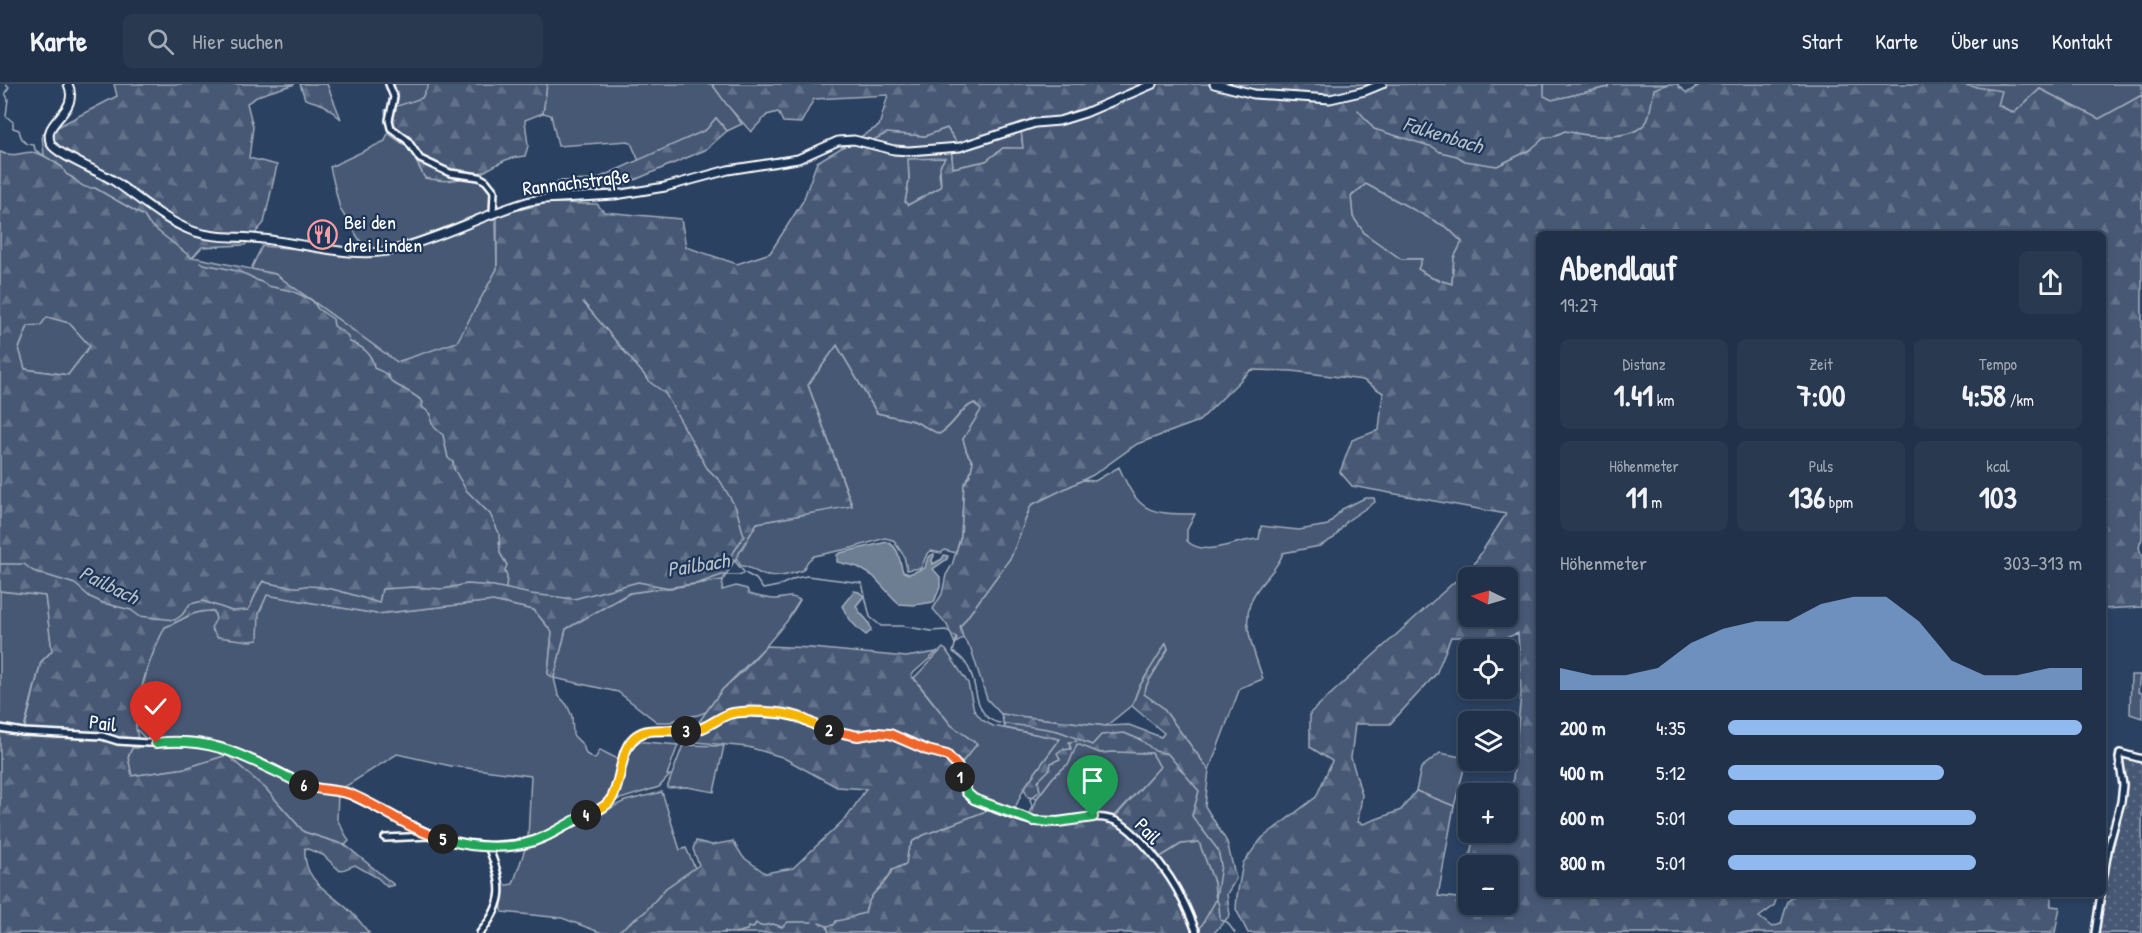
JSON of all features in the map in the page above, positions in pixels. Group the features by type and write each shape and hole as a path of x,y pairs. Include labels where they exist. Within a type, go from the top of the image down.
{"street":[{"name":"Rannachstraße","path":"68,84 72,99 51,128 49,134 53,147 61,154 106,176 152,210 192,231 207,235 260,238 373,253 407,246 517,205 543,199 635,192 680,184 728,170 798,159 838,141 854,140 894,150 909,151 960,147 1035,123 1059,121 1085,113 1153,84"},
{"path":"389,84 394,97 389,120 392,128 407,140 420,159 450,172 479,177 486,181 494,191 493,214"},
{"path":"1214,84 1254,94 1330,99 1365,91 1382,84"},
{"name":"Pail","path":"385,838 433,836 488,846 527,843 543,838 602,808 614,795 625,752 637,735 647,731 691,731 703,728 729,714 746,712 782,714 800,718 822,729 858,736 876,733 890,734 927,750 947,755 958,767 961,781 967,793 974,799 1023,818 1047,822 1093,817 1112,820 1122,825 1139,840 1169,878 1182,898 1197,933"},
{"name":"Pail","path":"0,729 102,736 118,741 148,743 189,741 219,747 274,769 306,786 347,793 433,836"},
{"path":"2106,862 2121,802 2123,785 2120,753 2142,759"},
{"path":"480,933 493,917 499,903 496,869 488,846"},
{"path":"2095,933 2101,897"}],"green space":[{"path":"114,84 295,84 260,95 247,103 253,127 249,158 277,165 264,223 245,245 202,247 193,257 275,274 397,362 457,342 497,269 497,215 548,203 597,204 604,212 681,219 686,247 737,264 770,253 803,201 817,162 879,126 888,95 814,99 801,123 783,122 778,112 767,115 751,132 712,84 1544,84 1544,96 1552,100 1608,87 1609,84 1679,84 1678,86 1687,93 1701,84 1957,84 2002,91 1998,105 2014,113 2040,89 2099,119 2142,95 2142,539 2139,547 2142,555 2142,607 2106,609 2106,231 1536,231 1536,897 1777,897 1774,906 1759,917 1772,927 1781,924 1788,901 1793,897 2051,897 2051,906 2060,907 2055,933 1248,933 1236,909 1243,863 1262,838 1316,797 1332,761 1310,747 1310,713 1458,579 1458,627 1518,627 1518,567 1471,567 1506,514 1352,486 1340,472 1352,440 1379,430 1383,393 1363,380 1292,371 1251,370 1199,421 1137,444 1093,475 1031,505 1011,557 960,627 963,638 955,644 947,625 933,609 942,594 946,575 952,565 961,536 964,484 970,475 973,462 967,453 963,439 981,410 974,403 939,434 914,421 877,413 837,345 808,385 852,506 757,523 723,580 629,593 566,629 554,678 548,674 552,632 534,610 493,601 377,614 267,595 259,613 258,640 217,637 211,628 216,619 214,611 193,614 165,627 141,690 136,716 138,740 27,729 25,727 41,662 52,651 45,596 0,591 0,152 12,155 32,152 44,156 42,135 117,96","holes":["947,128 960,147 965,148 1021,129 1023,148 1003,148 986,161 953,168 951,148 894,150 869,142 887,133 925,136","945,158 940,166 941,187 908,205 905,202 909,180 908,159","1366,184 1448,228 1462,242 1454,258 1452,284 1432,278 1418,269 1422,259 1401,259 1365,234 1353,217 1351,196","47,317 69,323 90,346 68,375 25,369 19,348 28,326 41,325","1518,633 1521,693 1518,771 1514,771 1513,783 1518,783 1518,843 1472,843 1470,855 1518,855 1518,915 1458,915 1458,898 1438,896 1454,806 1416,791 1401,810 1363,824 1358,822 1362,795 1351,758 1355,724 1390,724 1436,674 1451,637 1503,639"]},
{"path":"300,84 327,84 341,119 324,105 305,99"},
{"path":"393,84 429,84 422,98 396,107"},
{"path":"429,84 547,84 543,113 525,120 528,146 525,156 508,159 483,172 459,179 444,181 425,178 409,148 388,133 385,110 422,98"},
{"path":"547,84 712,84 742,124 727,131 716,118 706,130 639,161 628,141 558,146 551,115 543,113"},
{"path":"1544,84 1609,84 1609,87 1552,100 1543,96"},
{"path":"1957,84 2142,84 2142,95 2099,119 2040,89 2014,113 1998,105 2001,92"},
{"path":"716,118 727,131 705,150 611,190 551,194 558,181 594,180 706,130"},
{"path":"947,128 960,147 965,148 1021,129 1023,149 1003,148 986,161 953,168 951,148 909,151 868,142 887,133 925,136"},
{"path":"388,133 409,148 425,178 460,176 477,179 484,183 490,193 490,219 496,219 497,269 457,343 397,362 275,274 251,269 262,246 369,255 340,209 330,167 385,141"},
{"path":"908,158 945,158 939,173 941,187 908,205 905,202 909,180"},
{"path":"1366,184 1448,228 1462,242 1454,258 1452,284 1432,278 1418,269 1421,259 1401,259 1365,234 1353,217 1351,197"},
{"path":"47,316 70,323 90,346 68,375 25,369 19,349 28,326"},
{"path":"837,345 877,413 914,421 939,434 974,403 982,410 963,439 967,453 973,462 970,475 964,484 961,536 956,553 945,550 941,553 931,551 927,554 921,568 907,570 904,556 893,540 885,538 814,556 803,570 792,574 764,575 741,566 736,558 757,523 852,505 808,385"},
{"path":"1119,467 1139,502 1146,507 1166,513 1195,514 1187,530 1187,541 1203,548 1222,547 1259,539 1261,526 1299,530 1328,525 1342,509 1365,498 1374,498 1375,502 1347,521 1334,538 1320,546 1283,553 1275,568 1257,590 1248,612 1248,623 1249,634 1263,679 1240,688 1209,770 1162,707 1144,694 1147,684 1168,649 1166,644 1139,687 1132,705 1106,726 1001,714 987,699 971,649 963,638 960,627 1011,557 1031,505 1082,480 1095,481"},
{"path":"723,580 722,590 736,586 747,589 749,594 762,597 775,599 790,597 800,600 787,621 766,646 722,690 706,712 698,715 670,722 657,722 618,692 554,678 558,695 567,705 572,716 573,735 583,745 586,754 595,759 600,750 618,759 619,764 614,786 606,801 543,835 528,839 531,776 451,766 397,754 340,790 306,785 222,747 149,742 136,729 145,676 165,627 199,612 214,611 216,619 259,613 267,595 377,614 493,601 534,610 552,632 548,673 554,677 566,629 630,593"},
{"path":"0,591 45,595 52,651 41,662 23,732 0,726"},
{"path":"1166,643 1168,649 1147,684 1144,694 1162,707 1209,770 1205,806 1227,842 1236,879 1227,894 1230,915 1214,933 1198,932 1216,900 1214,882 1199,842 1181,844 1157,859 1138,833 1115,817 1160,767 1152,753 1100,753 1077,744 1069,763 1053,777 1037,798 1028,797 1024,788 1060,739 1005,728 1001,714 1106,726 1129,725 1161,737 1164,733 1132,706 1139,687"},
{"path":"766,646 906,657 937,652 911,675 951,725 977,744 958,767 961,781 974,799 1034,821 1112,820 1129,829 1169,878 1197,933 616,933 645,912 666,888 699,865 693,849 696,841 712,845 733,841 743,857 765,873 793,868 848,816 866,789 837,787 782,757 748,747 685,741 722,690"},
{"path":"943,648 968,683 974,710 982,720 993,726 1060,739 1024,788 1013,813 984,802 972,794 959,766 977,744 951,725 914,678"},
{"path":"2131,675 2140,675 2138,692 2142,693 2142,718 2130,714"},
{"path":"0,731 101,737 137,744 138,748 132,748 128,757 132,776 186,768 227,755 266,789 304,832 345,845 394,885 387,887 378,878 355,865 340,871 323,855 305,848 305,860 314,879 353,914 369,933 0,933"},
{"path":"634,741 678,745 667,775 670,775 659,787 614,801 626,755"},
{"path":"186,743 220,749 248,759 303,786 338,792 337,819 349,841 345,845 304,832 266,789 227,755 186,768 131,776 128,757 132,748 144,744"},
{"path":"1077,743 1100,753 1152,753 1160,767 1112,819 1030,818 1037,798 1053,777 1069,763"},
{"path":"683,745 724,746 714,792 687,787 667,788"},
{"path":"1440,753 1458,756 1458,771 1463,771 1460,783 1458,783 1454,806 1416,791 1421,768"},
{"path":"2122,759 2142,761 2142,933 2099,933 2104,897 2106,897 2107,873 2123,809 2125,785"},
{"path":"662,792 680,850 686,848 695,868 666,888 645,912 616,933 602,933 562,918 502,912 501,886 513,884 526,846 546,839 625,801"},
{"path":"1199,842 1214,882 1216,900 1198,932 1157,859 1181,844"}],"shaded area":[{"path":"887,542 897,551 903,572 909,574 925,568 928,559 934,554 933,564 942,559 944,555 948,556 933,569 940,577 940,587 934,602 914,605 899,604 873,576 858,567 837,562 837,555 840,553"},
{"path":"854,591 864,596 856,606 871,627 871,631 866,635 852,622 842,606"}],"waterway":[{"path":"6,84 9,87 5,93 8,99 6,116 13,122 13,128 19,130 24,141 34,145 35,150 62,167 66,174 85,187 95,188 144,216 149,224 192,258"},
{"name":"Falkenbach","path":"1358,110 1374,129 1433,147 1465,161 1497,166 1530,150 1544,138 1565,131 1596,136 1631,133 1647,121 1654,89 1669,84"},
{"path":"200,263 242,273 268,286 292,291 312,300 318,309 333,319 334,326 347,335 350,342 366,351 374,368 386,374 393,383 423,402 422,407 431,414 431,421 443,435 448,458 453,462 454,469 466,490 490,514 499,533 500,553 507,565 506,588"},
{"path":"583,302 651,383 665,393 707,468 721,482 736,508 744,536 732,555"},
{"path":"733,559 744,572"},
{"name":"Pailbach","path":"0,564 24,564 33,571 75,584 90,597 103,603 131,610 139,616 175,620 190,604 203,601 232,611 248,610 263,581 283,586 327,588 379,603 382,589 414,587 443,589 467,584 574,599 638,582 670,588 696,584 722,575 745,573 756,579 763,589 807,576 862,583 870,617 881,626 902,626 931,631 946,630 957,638 953,652 968,666 981,709 993,721 1054,730 1092,745 1101,735 1124,733 1141,740 1155,751 1168,754 1199,791 1192,816 1218,850 1221,865 1216,898 1220,920 1227,922 1235,933"},
{"path":"1028,816 1032,806 1030,799 1040,791 1038,781 1050,769 1051,763 1060,759 1057,753 1071,749 1069,742 1077,741"},
{"path":"819,923 827,926 834,925 836,921 865,913 874,893 889,877 892,870 906,864 908,851 913,841 986,811 994,811"},
{"path":"1007,816 1024,822"},
{"path":"735,933 747,930 748,927 753,928 756,923 760,926 773,924 782,927 788,922 812,922"},
{"path":"827,926 829,933"},
{"path":"724,933 725,931 727,933"}],"place":[{"name":"Bei den drei Linden","path":"323,234"}],"route":[{"path":"156,743 179,741 219,747 274,769 306,786 347,793 433,836 448,841 488,846 527,843 543,838 602,808 614,795 625,752 637,735 656,730 691,731 703,728 729,714 746,712 782,714 800,718 822,729 858,736 876,733 890,734 927,750 947,755 958,767 967,793 974,799 1023,818 1058,822 1093,817"}]}
